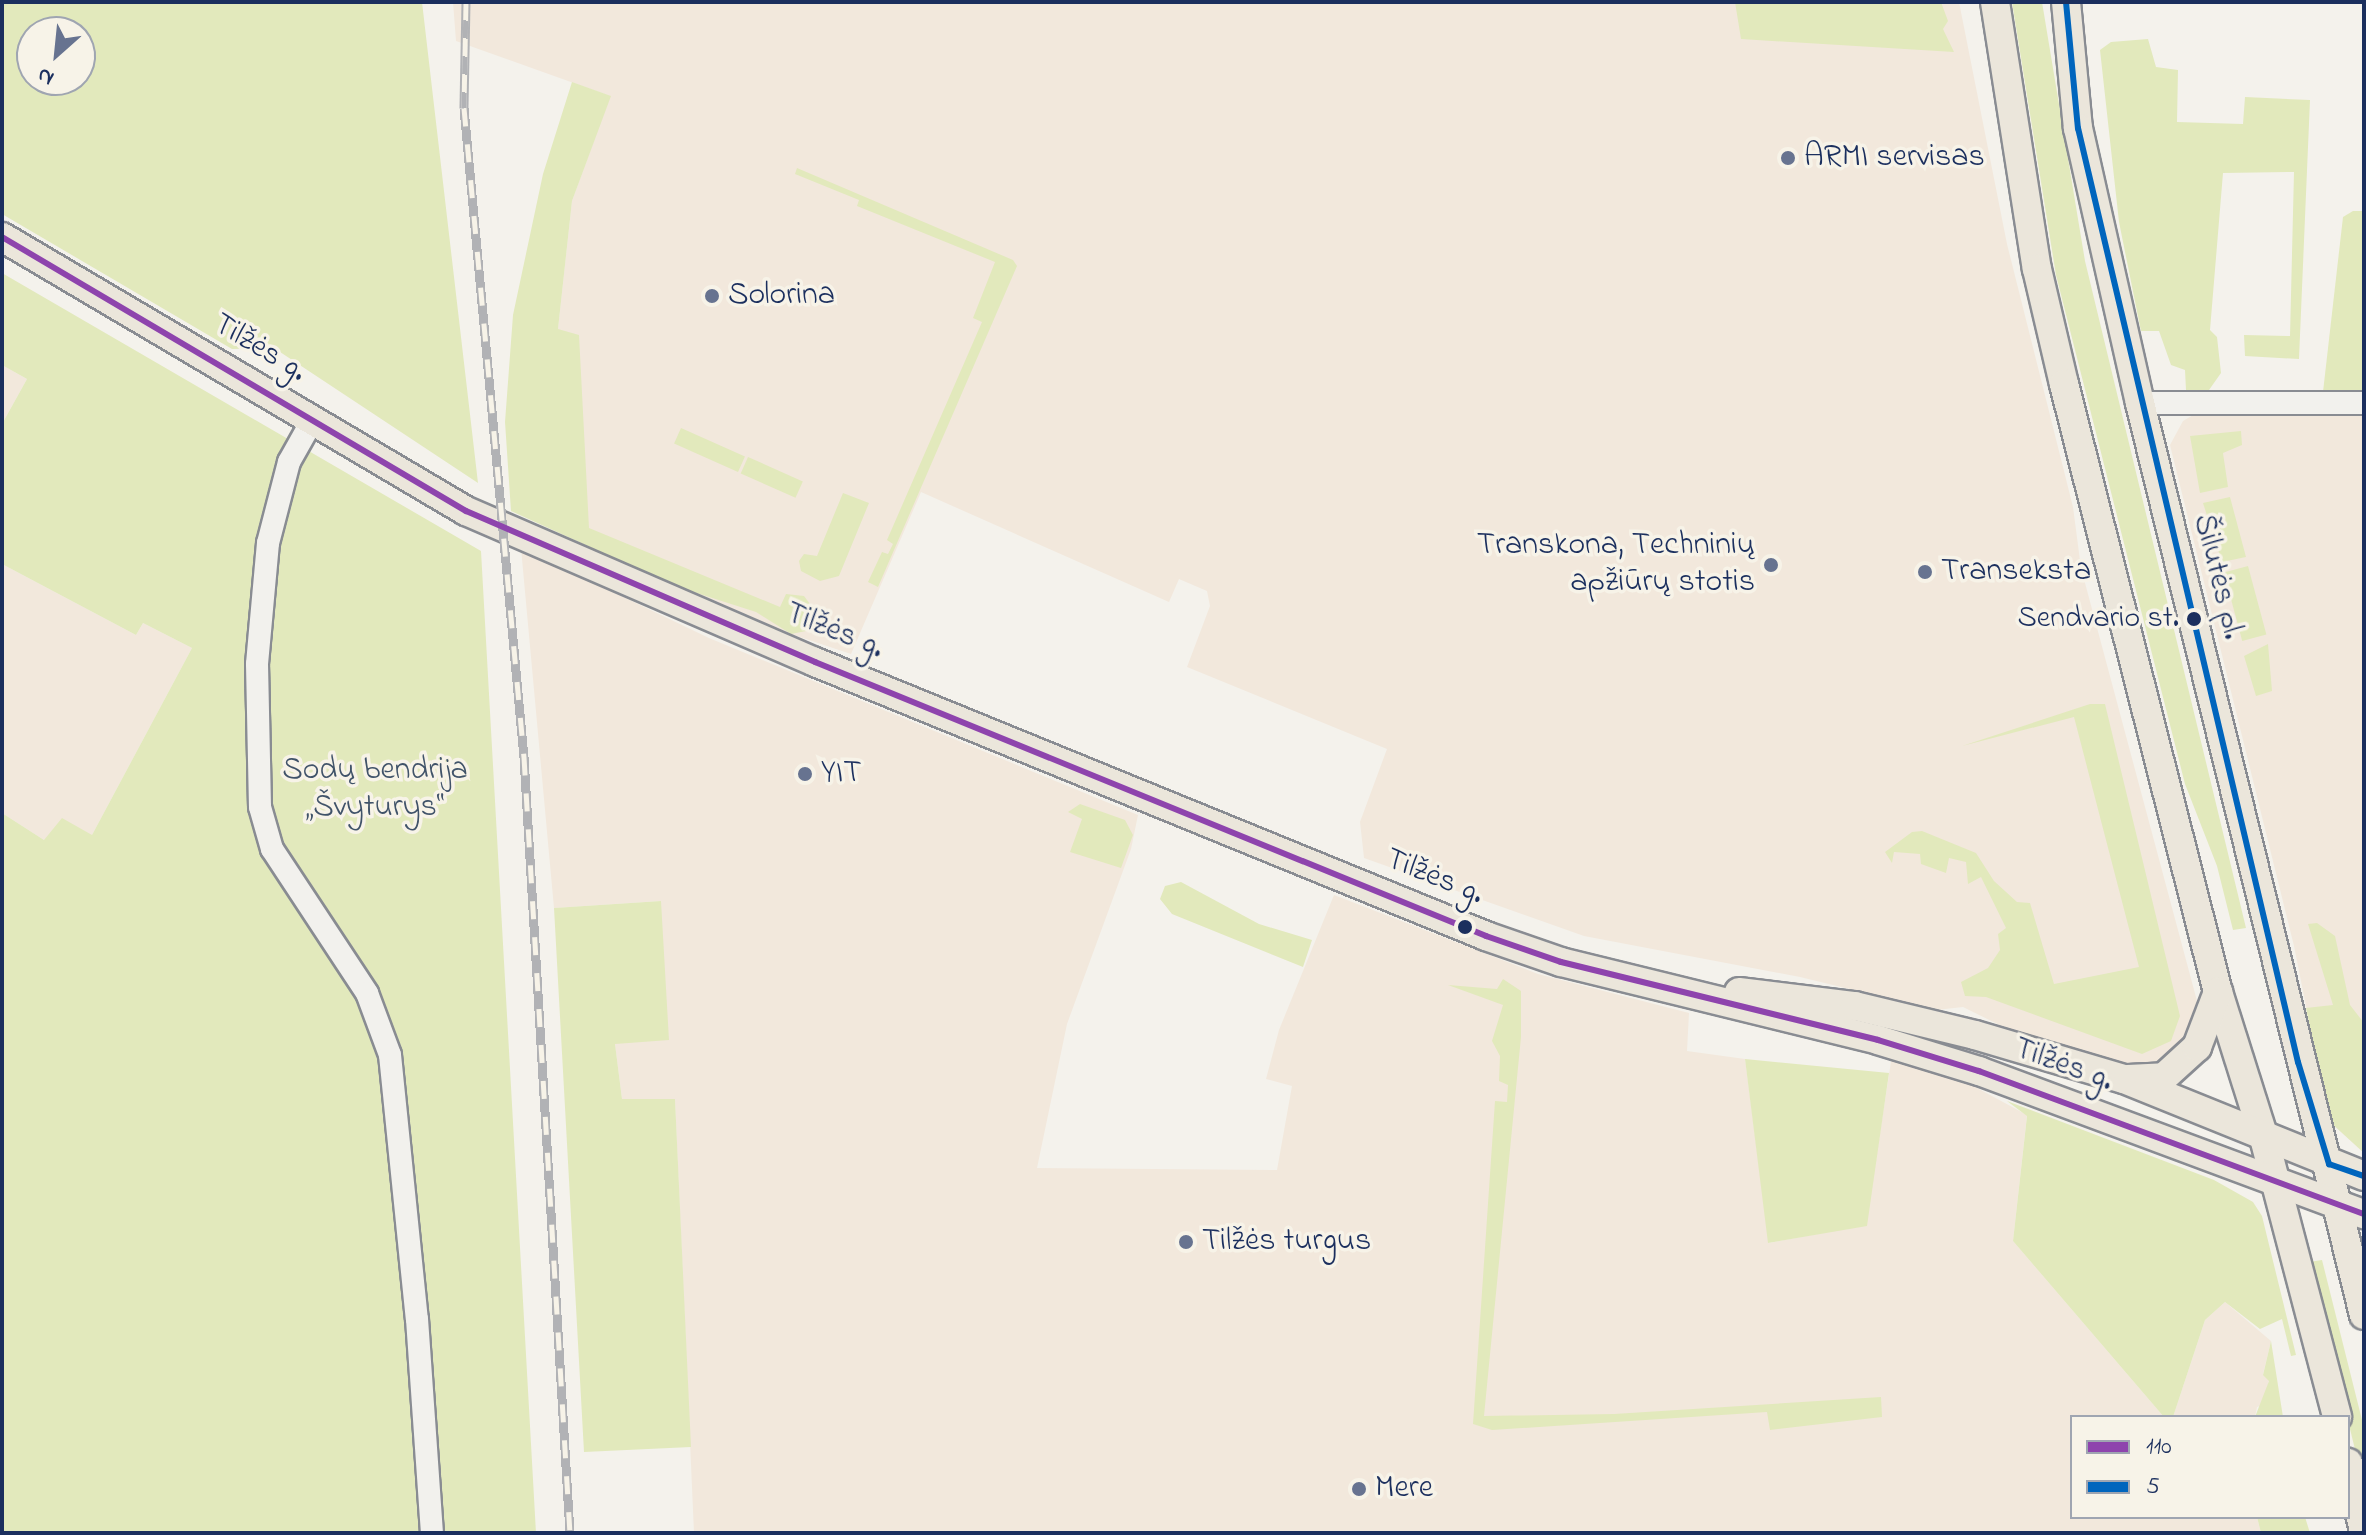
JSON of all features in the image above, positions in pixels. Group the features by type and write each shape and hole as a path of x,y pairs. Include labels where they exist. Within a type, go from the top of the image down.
{"main road":[{"path":"1995,2 2037,269 2218,992 2264,1138 2336,1415"},
{"name":"Šilutės pl.","path":"2066,2 2078,128 2140,403 2298,1062 2329,1164 2352,1210 2364,1315"},
{"name":"Tilžės g.","path":"2,237 312,421 492,523 815,662 1486,936 1561,962 1686,990 1979,1071 2352,1210"},
{"name":"Tilžės g.","path":"1686,990 1777,993 1855,1006 2124,1079 2364,1176"},
{"path":"2124,1079 2164,1077 2197,1047 2218,992"},
{"path":"2350,1472 2364,1531"}],"street":[{"path":"2140,403 2364,403"},
{"path":"312,421 289,462 268,543 257,664 260,807 272,849 367,993 390,1055 417,1319 432,1533"}],"shaded area":[{"path":"453,2 1959,2 2007,244 2073,507 2081,568 2197,1001 2187,1050 2143,1073 2034,1042 1963,1007 1936,1010 1800,977 1584,936 1364,858 1360,822 1387,749 1187,667 1210,606 1207,591 1179,579 1169,602 921,492 851,654 791,634 586,545 558,329 572,201 610,96 456,41"},
{"path":"2,365 27,379 2,424"},
{"path":"2200,411 2364,413 2364,1153 2329,1121 2294,946 2170,445 2183,421"},
{"path":"521,548 709,638 1138,815 1131,849 1067,1024 1037,1168 1277,1170 1292,1086 1266,1079 1279,1030 1334,895 1538,974 1689,1013 1687,1051 1745,1059 1769,1243 1866,1225 1892,1055 1942,1069 2027,1115 2013,1241 2162,1415 2070,1415 2070,1519 2258,1519 2261,1533 694,1533 675,1099 622,1099 615,1044 660,901 554,908"},
{"path":"2,564 136,635 143,623 192,648 92,835 44,840 2,813"},
{"path":"2225,1302 2271,1341 2263,1374 2269,1380 2263,1405 2257,1407 2255,1415 2174,1415 2205,1320"}],"green space":[{"path":"2,2 422,2 478,483 274,348 232,349 2,214"},
{"path":"1735,2 1941,2 1948,21 1943,29 1954,52 1741,39"},
{"path":"2012,2 2042,2 2085,261 2246,928 2233,930 2217,866 2185,784 2056,275"},
{"path":"2148,39 2156,67 2178,70 2177,122 2243,124 2245,97 2310,100 2299,359 2245,356 2244,335 2290,336 2294,172 2223,173 2210,330 2217,337 2221,373 2209,390 2186,390 2185,370 2171,365 2159,331 2141,331 2119,222 2100,50 2111,42"},
{"path":"572,82 611,96 572,201 558,329 579,335 589,528 780,607 786,594 804,596 816,612 806,631 791,634 756,612 678,587 511,511 505,422 513,315 543,174"},
{"path":"797,168 1013,260 1017,266 878,587 868,582 882,552 888,554 893,544 887,540 982,322 973,318 995,262 857,206 859,200 795,174"},
{"path":"2353,211 2364,211 2364,392 2323,392 2343,217"},
{"name":"Sodų bendrija „Švyturys“","path":"2,273 481,551 536,1533 2,1533 2,813 44,840 62,818 92,835 192,648 143,623 136,635 2,564 2,424 27,379 2,365"},
{"path":"681,428 745,456 738,472 674,444"},
{"path":"2241,431 2242,445 2223,453 2228,487 2200,493 2190,436"},
{"path":"748,457 803,481 795,498 741,473"},
{"path":"843,493 869,503 839,576 820,581 801,571 799,561 804,554 817,556"},
{"path":"2230,497 2246,557 2222,562 2203,503"},
{"path":"2248,566 2266,635 2242,641 2224,572"},
{"path":"2268,644 2272,691 2256,696 2244,656"},
{"path":"2090,704 2105,704 2180,1016 2171,1041 2142,1054 1986,997 1965,996 1961,982 1988,968 2000,950 1998,934 2006,928 1981,877 1968,884 1966,862 1949,858 1946,873 1921,864 1920,854 1894,852 1892,863 1885,852 1912,832 1922,831 1976,853 1994,881 2017,902 2030,903 2054,984 2139,967 2074,717 1962,746"},
{"path":"1080,804 1125,820 1133,835 1121,868 1070,852 1082,819 1068,812"},
{"path":"1181,882 1259,924 1312,940 1303,967 1172,914 1160,899 1165,886"},
{"path":"661,901 669,1040 615,1044 622,1099 675,1099 691,1447 584,1452 554,908"},
{"path":"2317,923 2335,936 2350,1005 2364,1023 2364,1153 2329,1121 2306,1008 2333,1005 2308,924"},
{"path":"1503,979 1521,991 1521,1037 1484,1416 1614,1414 1881,1397 1882,1417 1770,1430 1767,1412 1492,1430 1473,1424 1495,1101 1507,1102 1508,1085 1499,1081 1500,1056 1492,1041 1503,1005 1448,985 1497,989"},
{"path":"1745,1059 1889,1073 1867,1226 1768,1243"},
{"path":"2007,1101 2214,1180 2253,1202 2262,1216 2296,1355 2291,1356 2282,1319 2260,1329 2225,1302 2205,1320 2174,1415 2162,1415 2013,1241 2027,1116"},
{"path":"2322,1260 2364,1428 2364,1486 2350,1429 2350,1415 2347,1415 2309,1262"},
{"path":"2271,1341 2283,1415 2256,1415 2269,1381 2263,1375"},
{"path":"2258,1519 2306,1519 2310,1533 2261,1533"}],"railway":[{"path":"466,2 464,108 524,757 570,1533"}],"transit line":[{"name":"5","path":"2066,2 2078,128 2298,1062 2329,1164 2364,1176"},
{"name":"110","path":"2,237 466,511 815,662 1486,936 1561,962 1878,1040 1979,1071 2364,1214"}],"place":[{"name":"ARMI servisas","path":"1788,158"},
{"name":"Solorina","path":"712,296"},
{"name":"Transkona, Techninių apžiūrų stotis","path":"1771,565"},
{"name":"Transeksta","path":"1925,572"},
{"name":"Sendvario st.","path":"2194,619"},
{"name":"YIT","path":"805,774"},
{"name":"Tilžės turgus","path":"1186,1242"},
{"name":"Mere","path":"1359,1489"}]}
